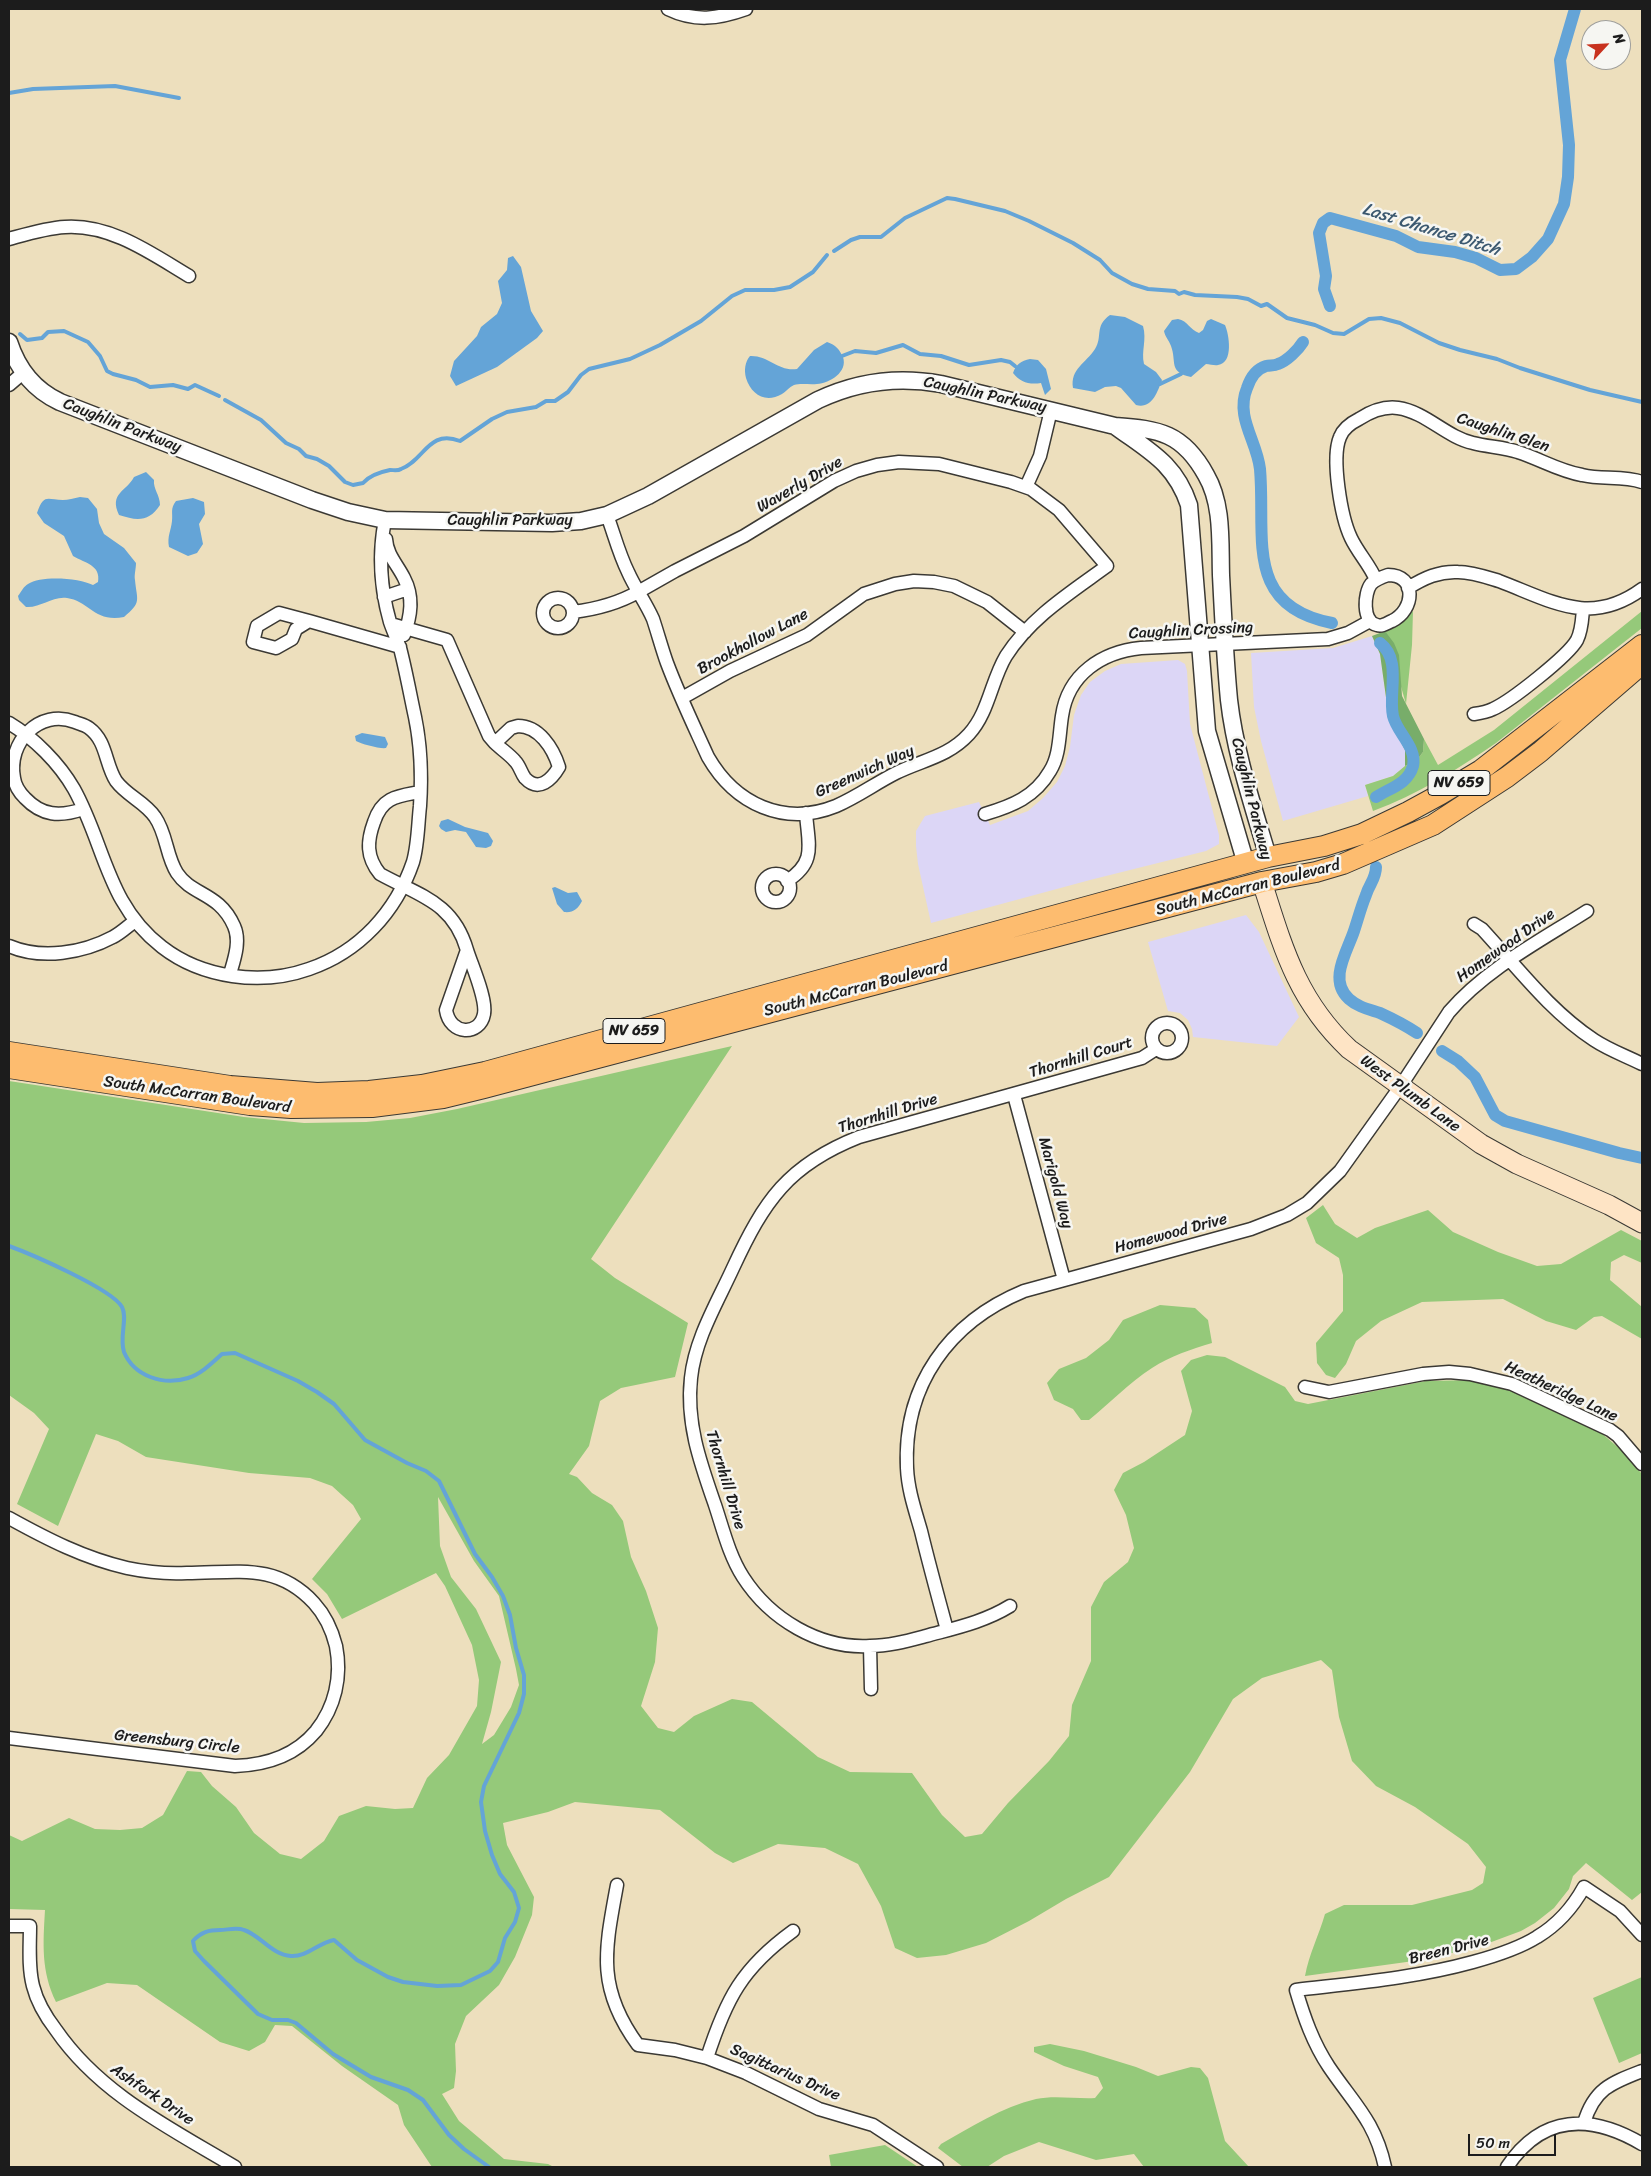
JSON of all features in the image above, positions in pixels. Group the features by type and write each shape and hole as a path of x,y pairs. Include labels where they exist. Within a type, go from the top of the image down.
{"main road":[{"name":"South McCarran Boulevard","path":"9,1052 230,1086 317,1093 369,1091 422,1085 502,1067 1268,857 1324,846 1362,834 1408,812 1481,770 1642,645"},
{"name":"South McCarran Boulevard","path":"9,1068 258,1106 321,1110 413,1103 484,1088 1262,882 1316,872 1343,864 1433,825 1469,804 1540,752 1642,664"},
{"name":"Caughlin Parkway","path":"1246,864 1257,879 1262,882 1268,876 1268,857"},
{"name":"West Plumb Lane","path":"1262,882 1290,964 1316,1012 1330,1032 1349,1049 1400,1087 1487,1148 1517,1164 1609,1205 1642,1223"}],"street":[{"path":"668,9 694,18 709,19 746,9"},
{"path":"9,239 57,228 91,228 124,240 189,276"},
{"name":"Caughlin Parkway","path":"9,342 23,373 42,393 73,408 312,500 348,512 385,520 552,523 581,521 607,515 648,496 818,400 858,385 886,380 928,381 1115,426 1144,428 1168,434 1190,452 1207,476 1213,489 1218,516 1224,644 1232,722 1244,773 1268,857"},
{"path":"9,385 23,373"},
{"name":"Caughlin Glen","path":"1376,580 1356,548 1346,526 1340,505 1337,459 1342,433 1355,421 1373,412 1389,407 1407,410 1465,441 1516,451 1574,474 1594,478 1626,478 1642,482"},
{"path":"1026,488 1040,456 1051,410"},
{"name":"Caughlin Parkway","path":"1115,426 1167,465 1186,494 1192,519 1199,646 1207,731 1246,864"},
{"name":"Waverly Drive","path":"573,612 602,608 619,602 674,571 744,536 834,481 856,471 877,465 906,462 940,464 1026,488 1047,499 1059,510 1107,566"},
{"name":"Greenwich Way","path":"607,515 626,570 653,620 667,662 708,758 716,772 742,798 770,810 788,814 806,814 838,805 890,776 942,755 957,746 978,722 986,707 998,671 1025,632 1049,608 1107,566"},
{"path":"385,520 386,547 389,555 405,579 411,605 400,647"},
{"path":"9,723 25,733 62,772 74,790 83,809 114,887 135,921 162,947 182,960 202,969 273,978 295,974 340,956 374,929 398,896 413,861 420,792 418,739 400,647 391,624 380,578 380,557 385,520"},
{"path":"1408,588 1436,574 1467,572 1487,577 1565,606 1583,609 1615,605 1642,589"},
{"path":"1394,575 1403,580 1408,588 1410,600 1402,615 1380,626 1370,621 1366,613 1368,591 1369,587 1376,580 1394,575"},
{"name":"Brookhollow Lane","path":"682,698 730,671 807,635 864,594 895,584 934,582 954,586 987,602 1025,632"},
{"path":"384,597 408,589"},
{"path":"1474,714 1485,712 1504,703 1565,654 1577,640 1582,623 1583,609"},
{"path":"310,621 400,647"},
{"name":"Caughlin Crossing","path":"985,814 1020,802 1030,796 1044,780 1054,764 1058,750 1062,716 1068,693 1090,665 1119,651 1328,638 1348,633 1370,621"},
{"path":"391,624 447,640 489,736 495,743 513,758 525,778 531,782 541,784 552,780 559,767 555,754 539,734 526,726 510,728 495,743"},
{"path":"83,809 70,814 46,813 35,808 19,792 13,775 13,756 25,733 44,722 67,718 87,726 97,734 115,780 127,793 154,815 161,826 177,874 186,883 218,902 230,918 236,929 237,941 230,974"},
{"path":"420,792 391,798 383,804 368,839 369,856 380,874 436,904 447,912 463,934 468,950 484,1004 481,1022 475,1028 466,1030 452,1025 448,1020 446,1010 468,950"},
{"path":"788,881 807,864 809,852 806,814"},
{"name":"Homewood Drive","path":"947,1630 910,1491 907,1446 916,1400 934,1362 964,1326 983,1312 1024,1291 1252,1229 1287,1215 1324,1189 1340,1171 1458,1001 1480,981 1587,911"},
{"path":"9,946 52,954 67,952 85,948 115,937 135,921"},
{"path":"1474,924 1482,929 1511,960 1541,996 1575,1026 1595,1041 1642,1064"},
{"name":"Thornhill Court","path":"1014,1095 1142,1058 1156,1049"},
{"name":"Marigold Way","path":"1014,1095 1064,1280"},
{"name":"Thornhill Drive","path":"1010,1606 980,1621 894,1644 870,1646 842,1644 802,1631 770,1609 754,1593 742,1576 733,1558 695,1445 690,1400 696,1354 702,1333 753,1226 780,1188 798,1171 817,1157 859,1137 1014,1095"},
{"name":"Heatheridge Lane","path":"1305,1387 1329,1392 1423,1374 1449,1372 1493,1378 1512,1384 1610,1430 1618,1436 1642,1464"},
{"name":"Greensburg Circle","path":"9,1518 75,1552 128,1568 187,1573 253,1571 282,1579 308,1597 328,1623 338,1656 339,1674 330,1709 311,1736 284,1756 253,1766 236,1766 9,1738"},
{"path":"870,1646 871,1689"},
{"name":"Sagittarius Drive","path":"617,1885 606,1940 607,1976 618,2014 638,2045 675,2050 707,2058 746,2073 818,2109 873,2125 937,2167"},
{"name":"Breen Drive","path":"1385,2167 1379,2145 1360,2106 1329,2066 1315,2043 1304,2018 1296,1990 1406,1977 1448,1969 1520,1947 1553,1925 1566,1912 1584,1887 1620,1911 1642,1935"},
{"name":"Ashfork Drive","path":"9,1926 30,1926 32,1985 42,2007 65,2043 88,2070 121,2097 235,2167"},
{"path":"707,2058 720,2018 744,1976 774,1944 793,1931"},
{"path":"1584,2123 1588,2109 1603,2089 1642,2070"},
{"path":"1507,2167 1516,2154 1541,2134 1555,2128 1584,2123 1606,2126 1621,2131 1642,2144"}],"shaded area":[{"path":"1372,636 1380,654 1389,719 1405,750 1405,766 1393,776 1365,785 1368,796 1283,821 1261,741 1254,707 1251,653 1333,648"},
{"path":"1178,660 1185,664 1187,671 1190,724 1219,835 1219,844 1206,851 931,923 916,846 916,831 925,816 979,802 990,825 1028,811 1057,782 1065,766 1070,747 1074,715 1081,695 1090,682 1105,671 1121,664"},
{"path":"1246,915 1259,932 1299,1017 1277,1046 1193,1037 1188,1020 1180,1013 1168,1011 1148,942"}],"green space":[{"path":"1413,611 1412,645 1406,704 1385,631 1404,620"},
{"path":"1642,611 1642,628 1496,743 1437,781 1373,811 1365,785 1393,776 1405,766 1417,760 1423,752 1424,739 1438,765 1494,730"},
{"path":"1385,631 1394,643 1399,655 1402,696 1424,739 1423,752 1417,760 1405,766 1405,750 1389,719 1380,654 1372,636"},
{"path":"732,1046 591,1259 615,1278 688,1323 675,1377 621,1388 600,1401 589,1446 569,1474 577,1477 592,1493 612,1505 623,1521 631,1557 646,1591 658,1628 655,1662 641,1706 658,1728 674,1732 694,1716 732,1699 752,1702 818,1757 850,1772 912,1773 942,1815 965,1837 982,1834 1008,1803 1049,1761 1069,1736 1072,1705 1091,1661 1091,1607 1104,1582 1128,1562 1134,1548 1126,1515 1114,1490 1123,1473 1144,1462 1185,1435 1192,1411 1181,1371 1191,1360 1207,1355 1225,1357 1285,1387 1295,1401 1308,1404 1426,1381 1476,1380 1504,1386 1599,1431 1620,1449 1642,1474 1642,1892 1632,1900 1586,1863 1573,1876 1569,1889 1554,1908 1521,1931 1478,1947 1421,1960 1305,1976 1325,1914 1344,1905 1412,1905 1472,1890 1483,1883 1486,1867 1468,1844 1415,1807 1376,1786 1352,1761 1339,1717 1332,1670 1321,1660 1262,1678 1233,1699 1190,1772 1109,1877 986,1943 946,1955 917,1958 895,1948 881,1906 858,1864 825,1848 778,1844 733,1863 715,1853 660,1810 575,1802 548,1812 503,1823 507,1845 534,1897 532,1915 515,1957 499,1985 466,2016 455,2044 456,2071 454,2088 442,2094 459,2121 504,2159 548,2164 554,2167 432,2167 404,2125 398,2105 342,2066 292,2026 275,2025 265,2042 249,2051 220,2042 137,1985 107,1983 56,2002 45,1968 45,1910 9,1909 9,1835 22,1841 69,1818 95,1829 120,1830 142,1828 163,1815 187,1771 201,1772 212,1786 236,1807 254,1833 280,1854 301,1859 324,1841 339,1816 366,1806 395,1809 413,1808 427,1778 449,1755 477,1706 479,1680 472,1645 445,1586 436,1573 342,1619 327,1594 312,1579 361,1519 353,1505 332,1486 310,1478 249,1473 146,1457 118,1441 96,1434 58,1526 17,1504 49,1429 34,1413 9,1395 9,1081 244,1117 304,1123 366,1122 410,1118","holes":["438,1497 474,1561 499,1596 519,1685 511,1707 494,1735 482,1744 491,1712 501,1662 476,1609 451,1577 440,1546"]},
{"path":"1323,1205 1335,1224 1357,1238 1375,1228 1428,1210 1453,1232 1498,1252 1537,1266 1561,1264 1621,1230 1642,1241 1642,1263 1624,1255 1611,1262 1610,1280 1642,1307 1642,1339 1602,1316 1594,1317 1576,1330 1546,1321 1503,1299 1422,1302 1381,1321 1356,1341 1346,1364 1335,1378 1326,1375 1317,1363 1316,1343 1343,1311 1343,1275 1339,1258 1316,1243 1306,1218"},
{"path":"1160,1305 1195,1308 1208,1320 1212,1343 1174,1356 1152,1368 1089,1420 1081,1420 1073,1409 1054,1400 1047,1383 1059,1369 1086,1358 1109,1340 1123,1320"},
{"path":"1642,1977 1642,2053 1619,2063 1593,1998"},
{"path":"1050,2044 1084,2051 1158,2076 1191,2067 1200,2068 1208,2078 1225,2141 1249,2167 1144,2167 1134,2154 1096,2160 1039,2142 1004,2156 987,2167 963,2167 938,2148 941,2144 987,2118 1023,2103 1050,2097 1095,2098 1103,2088 1098,2077 1064,2066 1034,2052 1034,2047"},
{"path":"885,2145 918,2167 831,2167 829,2155"}],"water":[{"path":"513,256 521,267 531,311 543,331 537,338 497,367 456,386 450,376 454,361 477,336 481,327 497,314 502,303 498,281 507,270 508,258"},
{"path":"1110,315 1125,317 1143,326 1144,364 1156,372 1162,380 1153,399 1146,405 1136,405 1121,388 1116,386 1105,387 1095,392 1073,388 1076,371 1095,349 1100,327"},
{"path":"1178,319 1199,333 1203,330 1207,321 1211,319 1225,325 1229,348 1223,363 1217,365 1206,364 1191,377 1179,372 1176,369 1173,352 1164,331 1172,320"},
{"path":"827,342 833,344 839,350 844,362 840,372 832,379 817,384 794,385 782,394 770,398 764,398 755,393 748,384 745,369 750,356 762,358 785,368 797,369 814,350"},
{"path":"1030,359 1038,360 1046,369 1051,389 1045,395 1041,383 1025,382 1013,373 1019,363"},
{"path":"146,472 154,480 160,505 151,515 142,519 119,515 116,508 117,497 134,477"},
{"path":"80,497 88,498 97,509 99,523 104,534 124,548 136,563 137,601 134,608 124,617 106,617 75,600 67,598 56,599 31,607 26,607 19,600 18,596 25,586 42,579 70,579 93,585 98,582 95,568 73,556 64,536 44,523 37,513 44,500 65,500"},
{"path":"193,498 204,502 205,514 199,524 203,544 197,553 188,556 169,547 168,540 174,504 176,501"},
{"path":"362,733 385,737 388,744 386,748 379,748 356,741 355,736"},
{"path":"448,819 465,827 488,833 493,841 491,846 486,848 476,847 466,832 455,830 446,832 441,829 439,826 441,821"},
{"path":"555,887 568,893 577,892 582,901 579,906 573,911 564,912 557,904 552,888"}],"waterway":[{"name":"Last Chance Ditch","path":"1330,306 1324,289 1326,276 1319,233 1323,223 1330,218 1396,236 1418,247 1455,252 1476,258 1500,270 1516,269 1532,257 1548,239 1564,204 1568,177 1569,145 1560,60 1575,9"},
{"path":"9,93 33,89 115,86 179,98"},
{"path":"834,251 851,240 860,237 881,237 905,218 947,198 955,199 1005,211 1029,221 1073,243 1100,260 1112,273 1132,284 1148,289 1175,291 1179,294 1184,292 1195,295 1248,299 1261,306 1267,304 1287,318 1315,325 1333,333 1344,334 1369,319 1381,318 1400,323 1439,343 1460,350 1497,359 1590,390 1642,402"},
{"path":"225,400 261,420 286,443 299,449 306,456 317,459 329,466 345,482 353,485 363,483 368,478 379,473 399,470 409,465 434,442 441,439 449,438 460,441 492,419 507,412 536,407 546,401 555,401 568,392 581,375 589,369 630,359 660,345 701,321 732,296 745,290 774,290 790,287 813,272 827,255"},
{"path":"20,334 27,340 42,338 48,332 64,331 88,342 100,356 107,371 113,374 136,380 150,387 173,385 188,389 195,385 219,396"},
{"name":"Last Chance Ditch","path":"1303,342 1285,360 1276,365 1262,367 1256,372 1247,388 1244,399 1245,419 1260,469 1262,543 1265,565 1272,584 1284,601 1304,614 1332,623"},
{"path":"842,356 855,351 876,353 903,345 920,354 941,356 969,365 1001,360 1010,362 1015,366"},
{"path":"1160,384 1181,374"},
{"name":"Last Chance Ditch","path":"1376,797 1403,781 1411,772 1413,766 1412,753 1393,716 1391,658 1387,650 1380,643"},
{"name":"Last Chance Ditch","path":"1376,867 1375,875 1367,891 1341,966 1340,983 1343,991 1352,1002 1363,1008 1380,1013 1417,1033"},
{"name":"Last Chance Ditch","path":"1442,1051 1458,1061 1475,1077 1495,1115 1505,1121 1642,1158"},
{"path":"9,1246 35,1256 88,1282 115,1300 124,1311 122,1340 124,1352 135,1367 150,1377 169,1381 188,1378 202,1371 222,1354 235,1353 298,1381 334,1404 365,1440 426,1471 439,1481 475,1554 503,1596 510,1615 516,1648 524,1675 524,1694 519,1713 484,1786 481,1802 485,1831 492,1855 500,1874 514,1892 519,1908 515,1922 505,1938 498,1962 490,1971 461,1985 437,1986 403,1982 388,1977 357,1960 334,1940 297,1956 284,1955 241,1929 209,1931 199,1935 193,1941 195,1951 258,2014 272,2020 288,2020 296,2023 333,2054 371,2077 408,2090 423,2100 449,2135 464,2149 489,2167"}]}
